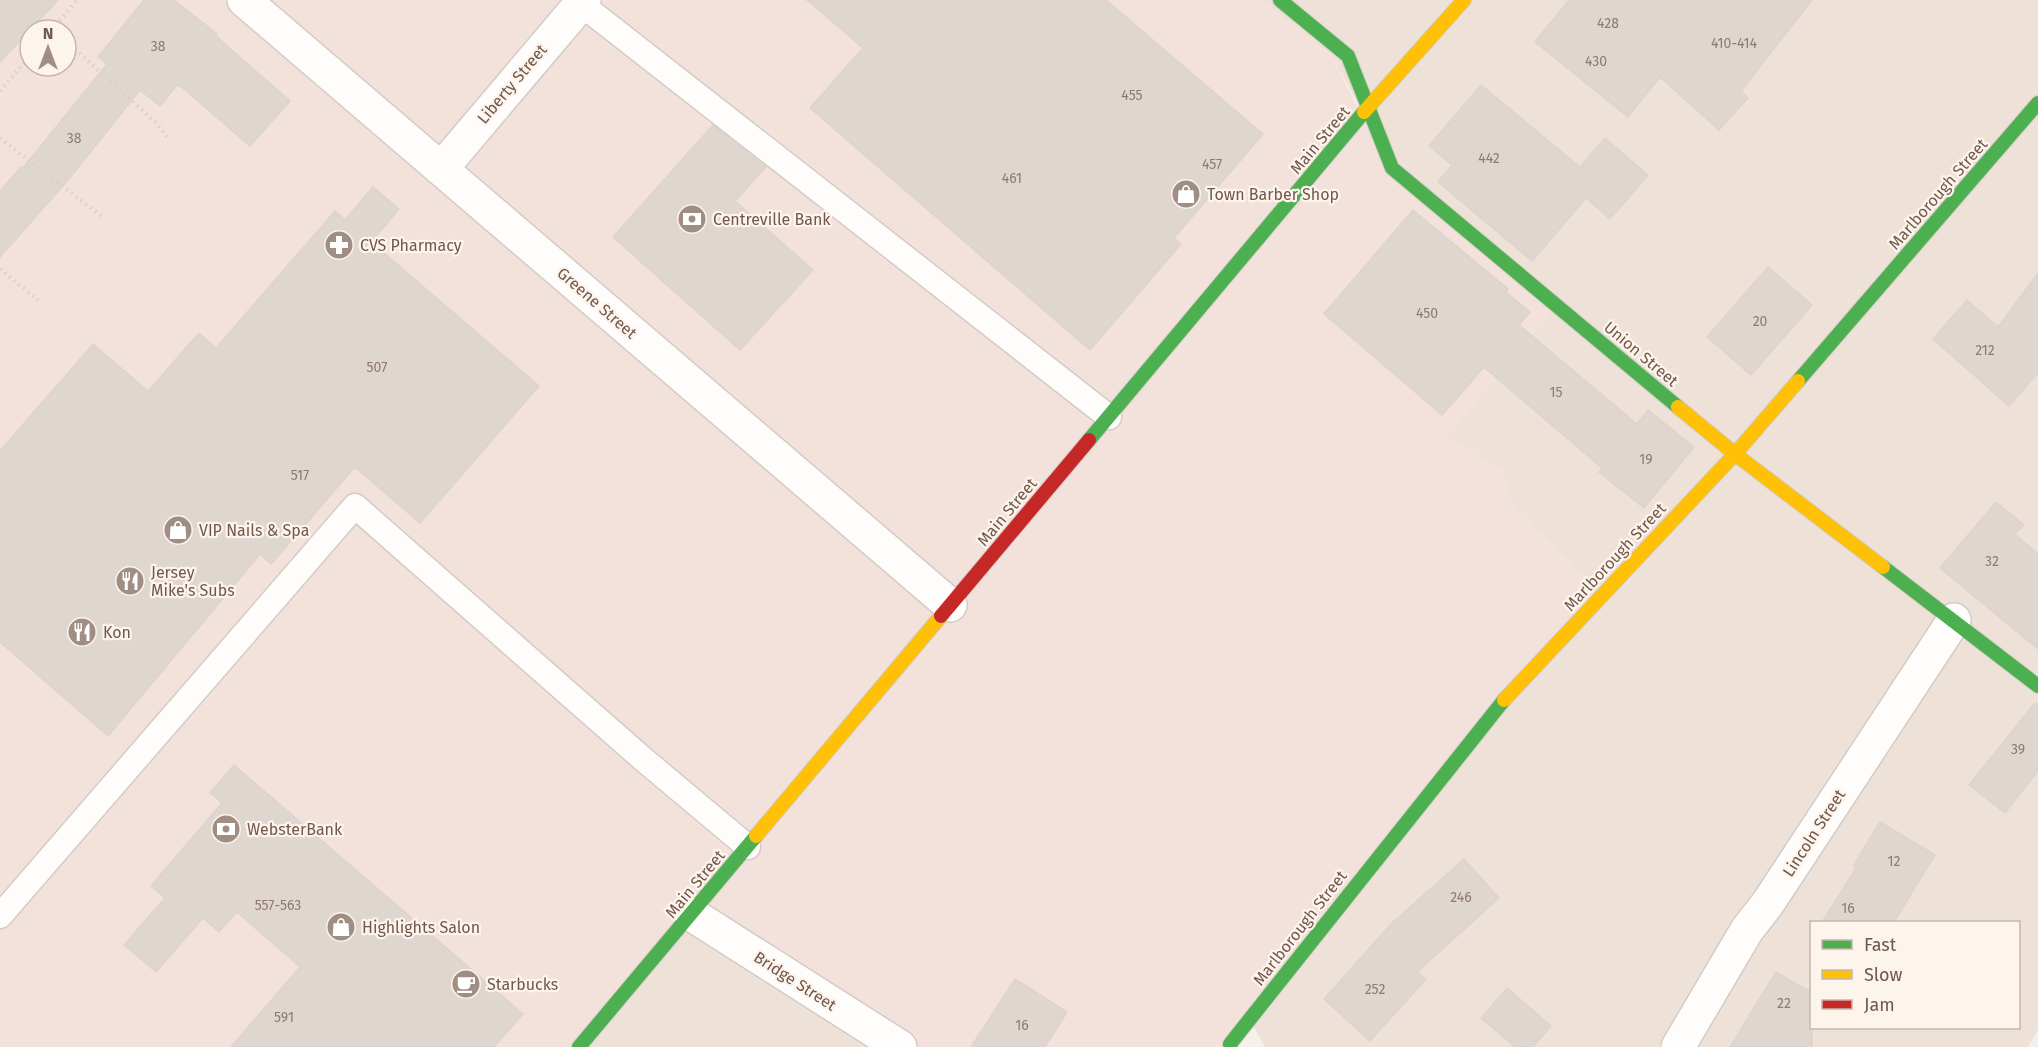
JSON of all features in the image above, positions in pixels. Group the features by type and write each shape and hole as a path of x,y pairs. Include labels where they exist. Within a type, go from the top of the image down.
{"street":[{"name":"Greene Street","path":"244,0 950,606"},
{"name":"Union Street","path":"1280,0 1348,56 1392,168 1735,454 2038,686"},
{"name":"Main Street","path":"579,1047 1369,106 1464,0"},
{"name":"Liberty Street","path":"441,169 582,2"},
{"name":"Marlborough Street","path":"1230,1044 1495,709 1735,454 2038,103"},
{"name":"Lincoln Street","path":"1678,1047 1748,930 1954,620"},
{"name":"Bridge Street","path":"691,914 900,1047"}],"lane":[{"path":"582,2 1109,417"},
{"path":"0,916 355,506 643,759 748,847"}],"path":[{"path":"63,18 77,0"},
{"path":"78,52 134,106 156,123 167,137"},
{"path":"0,91 18,70"},
{"path":"0,138 104,218"},
{"path":"0,269 40,302"}],"shaded area":[{"path":"0,0 1261,0 1332,56 1367,126 1551,312 1447,437 1502,470 1515,510 1595,588 1226,1047 890,1047 699,916 573,1047 0,1047"},
{"path":"1261,0 2038,0 2038,1030 2028,1047 1265,1047 1250,1020 1595,588 1515,510 1502,470 1446,437 1551,312 1392,166 1332,56"},
{"path":"683,917 890,1047 573,1047"}],"building":[{"path":"0,0 58,0 41,18 18,18 18,43 0,62"},
{"path":"144,0 174,0 217,34 216,36 290,101 250,146 178,84 160,106 140,90 68,180 0,257 0,191 21,167 23,168 107,64 98,57"},
{"path":"807,0 1106,0 1263,134 1174,238 1181,244 1090,350 810,108 863,48"},
{"path":"1569,0 1812,0 1741,91 1748,98 1719,130 1660,77 1628,117 1535,42"},
{"path":"1481,85 1580,167 1605,138 1648,175 1610,219 1586,198 1532,261 1438,182 1452,165 1429,146"},
{"name":"Centreville Bank","path":"713,125 766,167 735,201 813,270 740,350 613,237"},
{"path":"373,187 399,209 371,242 539,386 420,523 355,467 271,564 260,554 108,736 0,642 0,451 93,344 148,391 199,333 216,348 335,211 345,220"},
{"path":"1413,210 1508,289 1506,292 1530,312 1519,325 1637,424 1648,410 1694,447 1644,508 1599,472 1602,468 1484,367 1442,415 1324,314"},
{"path":"1768,267 1812,305 1751,375 1707,337"},
{"path":"2038,273 2038,373 2009,406 1933,339 1967,300 1998,327"},
{"path":"1996,502 2024,525 2015,534 2038,554 2038,649 1940,568"},
{"path":"2034,704 2038,704 2038,771 2005,813 1969,785"},
{"path":"234,765 523,1014 494,1047 231,1047 300,967 237,912 219,932 203,918 156,972 124,945 165,898 151,886 222,803 210,793"},
{"path":"1880,822 1935,855 1895,921 1823,921 1856,868 1853,866"},
{"path":"1464,859 1499,898 1417,972 1426,979 1370,1041 1324,999 1391,924"},
{"path":"1776,972 1810,992 1812,1047 1730,1047"},
{"path":"1015,979 1067,1012 1045,1047 971,1047"},
{"path":"1507,988 1551,1026 1533,1047 1515,1047 1481,1018"}],"traffic: fast":[{"path":"1280,0 1348,56 1392,168 1678,407"},
{"path":"1798,381 2038,103"},
{"path":"1089,440 1364,112"},
{"path":"1883,567 2038,686"},
{"path":"1230,1044 1504,700"},
{"path":"579,1047 756,836"}],"traffic: slow":[{"path":"1364,112 1464,0"},
{"path":"1504,700 1735,454 1798,381"},
{"path":"1678,407 1735,454 1883,567"},
{"path":"756,836 941,616"}],"traffic: jam":[{"path":"941,616 1089,440"}],"place":[{"name":"Town Barber Shop","path":"1186,194"},
{"name":"Centreville Bank","path":"692,219"},
{"name":"CVS Pharmacy","path":"339,245"},
{"name":"VIP Nails & Spa","path":"178,530"},
{"name":"Jersey Mike's Subs","path":"130,581"},
{"name":"Kon","path":"82,632"},
{"name":"WebsterBank","path":"226,829"},
{"name":"Highlights Salon","path":"341,927"},
{"name":"Starbucks","path":"466,984"}]}
